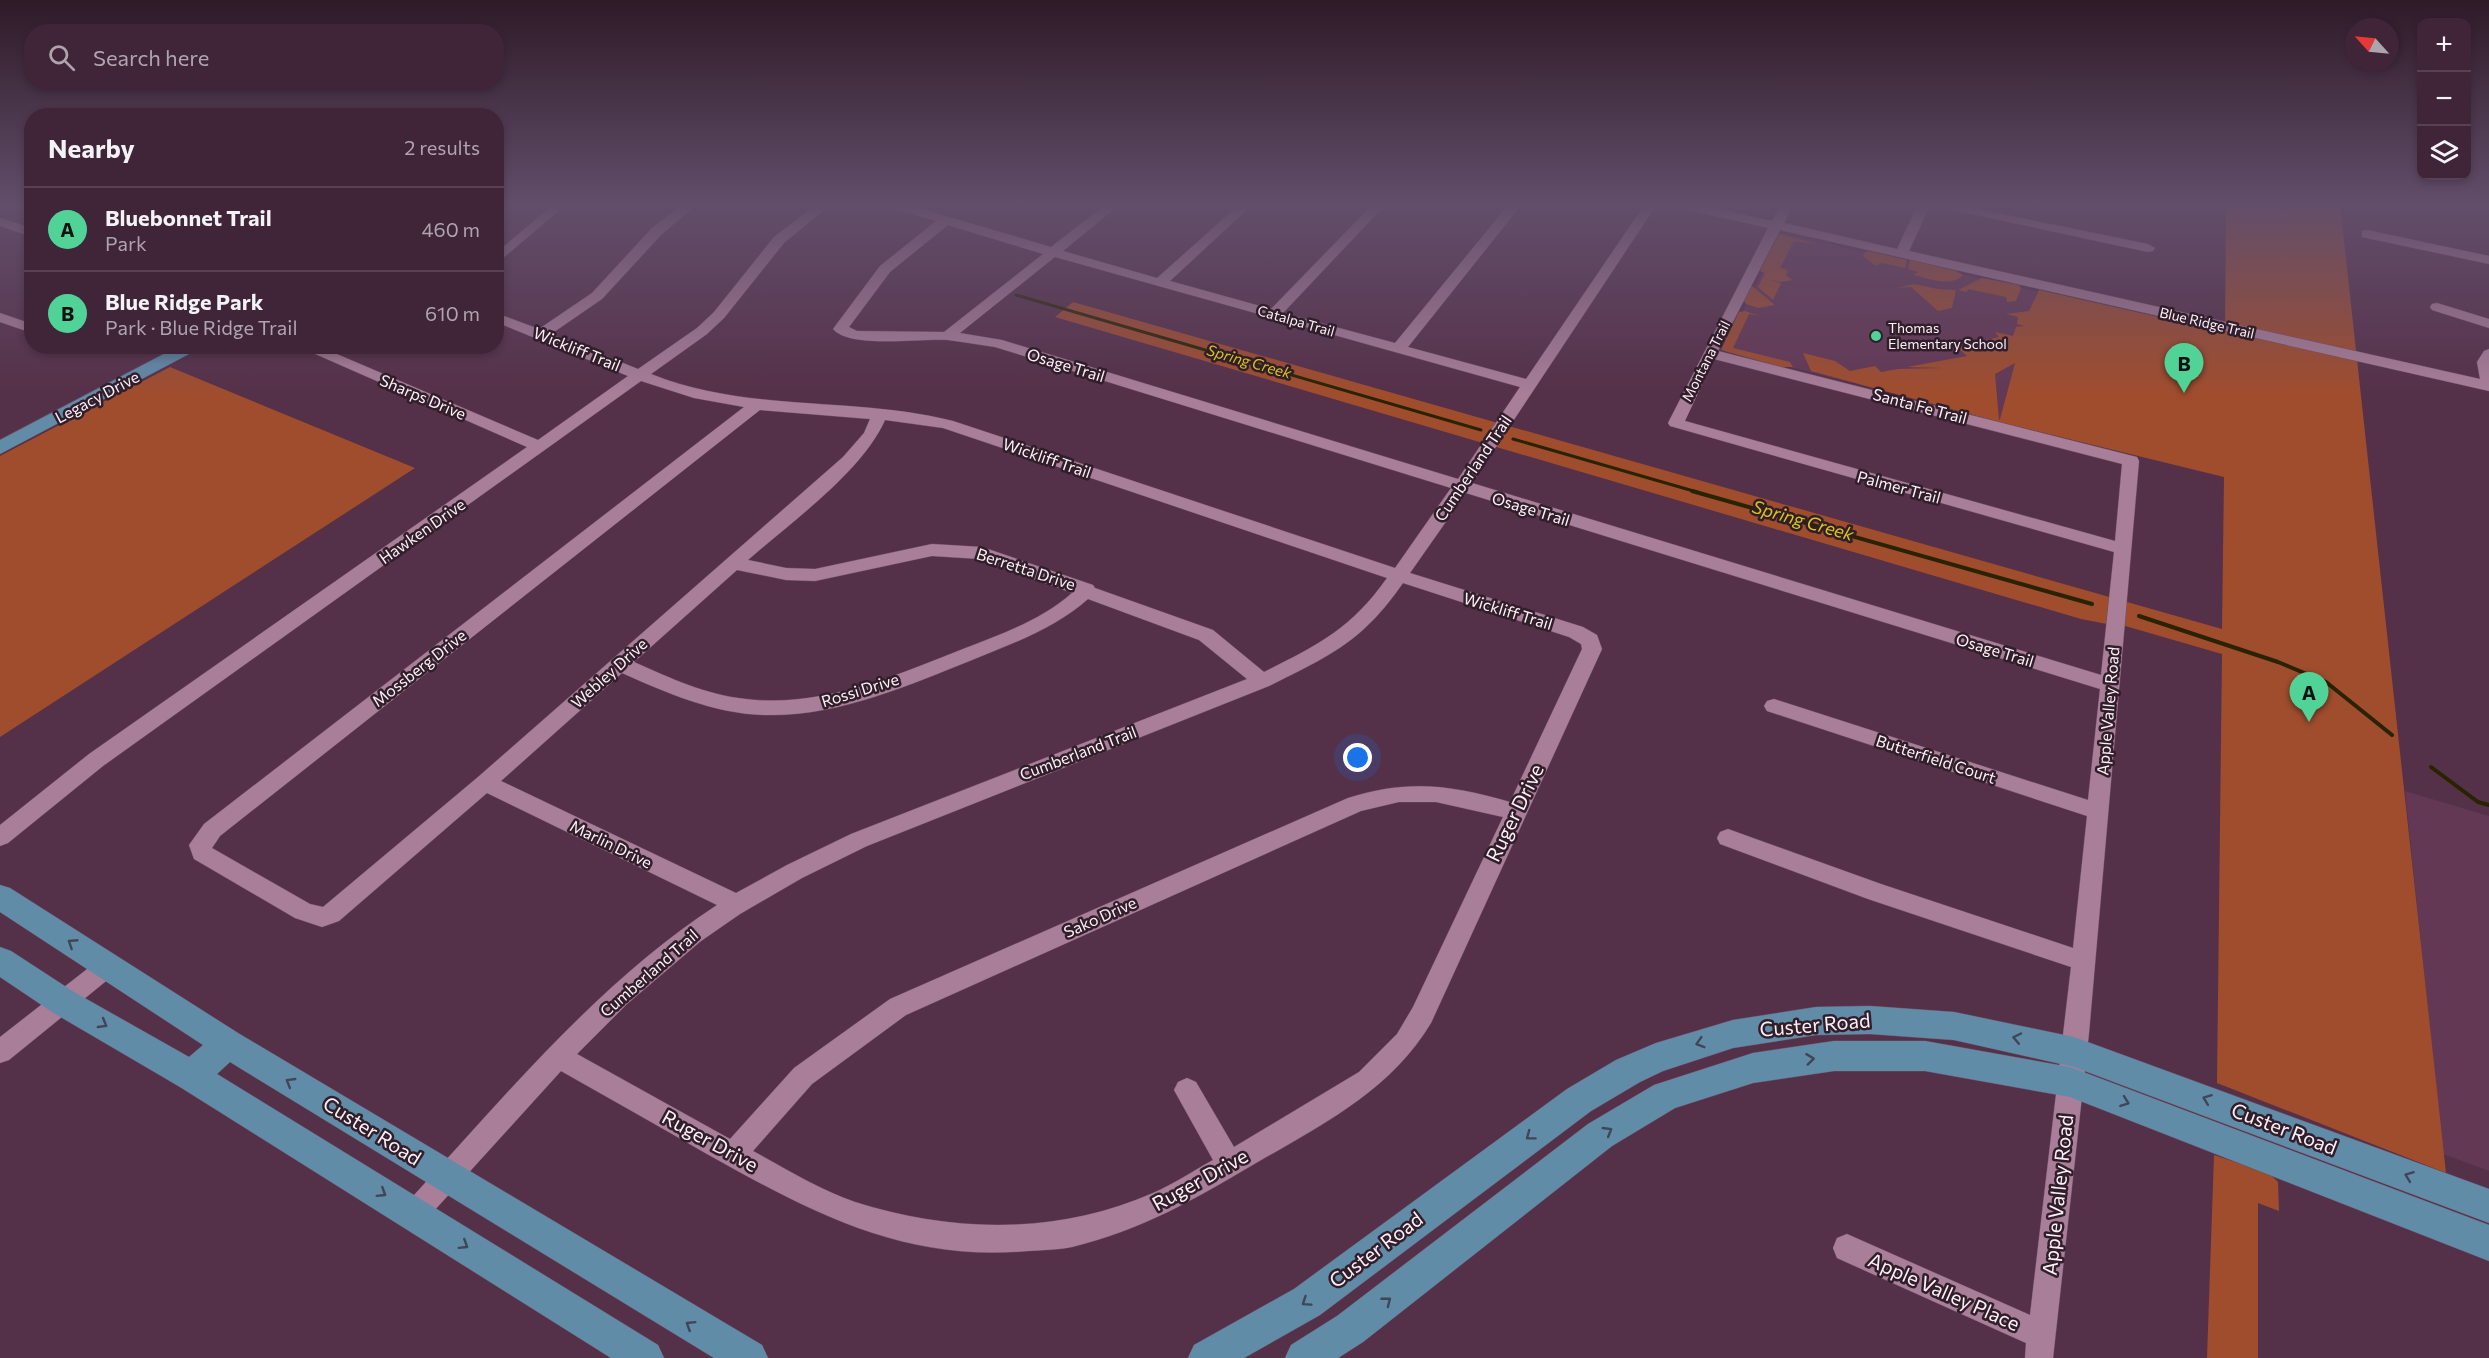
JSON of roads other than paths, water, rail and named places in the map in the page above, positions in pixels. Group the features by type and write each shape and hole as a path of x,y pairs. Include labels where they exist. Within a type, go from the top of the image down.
{"main road":[{"name":"Legacy Drive","path":"0,432 151,354"},
{"name":"Legacy Drive","path":"0,448 180,354"},
{"name":"Custer Road","path":"0,897 227,1043 743,1357"},
{"path":"0,960 63,1002 192,1076 645,1358"},
{"name":"Custer Road","path":"1207,1358 1307,1302 1595,1089 1656,1058 1733,1034 1816,1021 1910,1021 1997,1034 2479,1239"},
{"path":"1733,1034 1753,1068"},
{"path":"192,1076 227,1043"},
{"name":"Custer Road","path":"1304,1358 1350,1329 1600,1135 1666,1096 1753,1068 1834,1056 1925,1056 1989,1064 2072,1067 2152,1078 2476,1201"},
{"path":"2476,1201 2479,1239"}],"street":[{"path":"541,334 597,296 623,267"},
{"name":"Hawken Drive","path":"0,837 96,760 541,447 711,324 757,267"},
{"name":"Osage Trail","path":"887,267 841,325 843,331 855,335 948,336 997,343 2110,686"},
{"path":"948,336 1035,267"},
{"name":"Catalpa Trail","path":"1104,267 1529,385"},
{"path":"1160,283 1177,267"},
{"path":"1274,314 1319,267"},
{"path":"1398,349 1464,267"},
{"name":"Cumberland Trail","path":"414,1214 604,1011 663,958 736,904 808,863 868,836 1262,681 1307,660 1349,634 1376,608 1399,576 1608,267"},
{"name":"Montana Trail","path":"1676,423 1709,352 1753,267"},
{"name":"Blue Ridge Trail","path":"1961,267 2489,386"},
{"path":"2437,307 2489,324"},
{"path":"0,317 24,326"},
{"name":"Wickliff Trail","path":"504,320 681,390 757,405 880,415 946,424 1399,576 1575,632 1590,640"},
{"name":"Santa Fe Trail","path":"1709,352 2132,461"},
{"name":"Sharps Drive","path":"323,354 541,447"},
{"path":"2489,354 2485,362 2489,386"},
{"name":"Mossberg Drive","path":"322,917 303,911 202,853 200,845 212,830 757,405"},
{"name":"Webley Drive","path":"322,917 331,914 345,903 485,783 851,459 872,434 880,415"},
{"name":"Palmer Trail","path":"1676,423 2123,549"},
{"name":"Apple Valley Road","path":"2041,1347 2084,961 2132,461"},
{"name":"Berretta Drive","path":"733,563 786,574 815,575 932,550 964,550 999,557 1206,635 1262,681"},
{"name":"Rossi Drive","path":"619,664 699,698 720,703 767,708 812,704 852,694 950,662 1020,633 1056,615 1087,589"},
{"name":"Ruger Drive","path":"560,1058 783,1182 851,1214 922,1233 997,1240 1069,1234 1119,1221 1164,1202 1268,1142 1368,1080 1406,1042 1590,654 1590,640"},
{"name":"Butterfield Court","path":"1774,706 2098,812"},
{"name":"Marlin Drive","path":"485,783 736,904"},
{"name":"Sako Drive","path":"734,1154 803,1076 827,1056 898,1007 1334,814 1400,792 1421,792 1468,798 1516,812"},
{"path":"1728,838 1876,892 2084,961"},
{"path":"4,1043 63,1002 108,966"},
{"path":"1187,1090 1228,1163"},
{"name":"Apple Valley Place","path":"1847,1248 2041,1347"}],"waterway":[{"name":"Spring Creek","path":"1016,295 1481,430"},
{"name":"Spring Creek","path":"1513,439 1697,492"},
{"name":"Spring Creek","path":"1692,491 2092,604"},
{"name":"Spring Creek","path":"2139,616 2278,662 2326,682 2392,735"},
{"name":"Spring Creek","path":"2431,767 2478,802 2489,805"}],"place":[{"name":"Thomas Elementary School","path":"1876,336"},
{"name":"Blue Ridge Park","path":"2184,393"},
{"name":"Bluebonnet Trail","path":"2309,722"}]}
